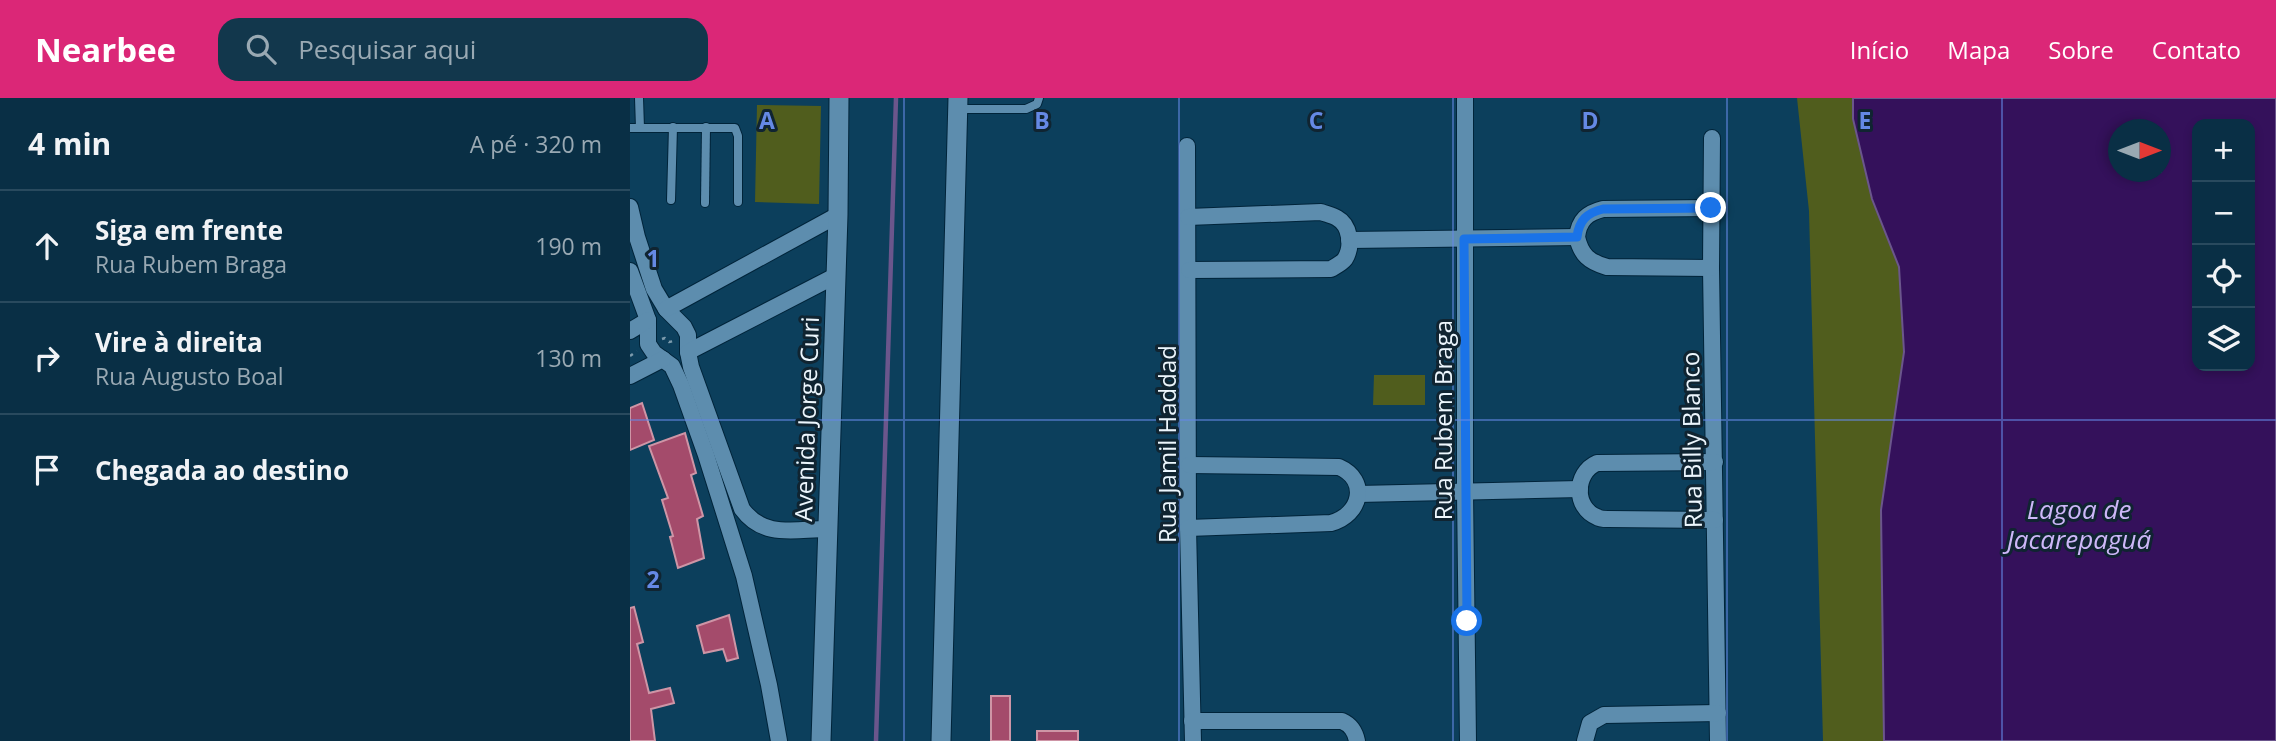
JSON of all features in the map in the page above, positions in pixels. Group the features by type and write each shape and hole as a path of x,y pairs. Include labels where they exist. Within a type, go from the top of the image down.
{"street":[{"name":"Avenida Jorge Curi","path":"821,741 838,215 839,98"},
{"name":"Rua Rubem Braga","path":"1465,98 1468,741"},
{"path":"941,741 958,104"},
{"name":"Rua Billy Blanco","path":"1712,138 1711,268 1718,741"},
{"name":"Rua Jamil Haddad","path":"1187,146 1188,528 1193,741"},
{"path":"630,206 636,237 654,289 666,309 684,327 688,335 688,352 706,411 742,509 759,526 770,530 827,529"},
{"path":"1711,208 1603,209 1591,212 1584,218 1577,237 1584,256 1592,263 1606,267 1711,268"},
{"path":"1188,217 1321,212 1339,219 1347,228 1349,240 1349,250 1344,261 1331,269 1189,270"},
{"path":"666,309 838,215"},
{"path":"1349,240 1577,237"},
{"path":"630,271 648,320 649,344 654,353 672,366 694,418 740,564 769,685 779,741"},
{"path":"688,352 835,276"},
{"path":"630,331 648,320"},
{"path":"630,376 663,359"},
{"path":"1715,462 1597,463 1584,471 1580,489 1588,511 1597,517 1715,520"},
{"path":"1188,528 1331,523 1342,520 1350,513 1356,506 1358,494 1356,481 1348,471 1339,467 1189,465"},
{"path":"1358,494 1580,489"},
{"path":"1585,741 1590,723 1604,715 1718,713"},
{"path":"1192,721 1342,721 1348,723 1354,731 1357,741"}],"lane":[{"path":"639,98 640,128"},
{"path":"958,104 1026,109 1037,104 1039,98"},
{"path":"671,200 673,127"},
{"path":"705,203 706,127"},
{"path":"630,128 733,127 737,130 738,202"}],"green space":[{"path":"1797,98 1853,98 1853,119 1872,199 1899,267 1904,352 1881,510 1884,741 1823,741 1809,211"},
{"path":"757,105 821,106 819,204 755,202"},
{"path":"1374,375 1425,375 1425,405 1373,405"}],"water":[{"name":"Lagoa de Jacarepaguá","path":"1853,98 2276,98 2276,741 1884,741 1881,510 1904,352 1899,267 1872,199 1853,119"}],"building":[{"path":"642,403 654,440 630,450 630,408"},
{"path":"685,433 696,473 691,475 703,516 697,519 704,558 678,568 670,537 673,536 662,500 668,498 649,446"},
{"path":"634,607 643,642 637,644 649,693 670,688 674,703 651,709 655,741 630,741 630,608"},
{"path":"729,615 738,658 727,661 723,649 704,653 697,626"},
{"path":"991,696 1010,696 1010,741 991,741"},
{"path":"1037,731 1078,731 1078,741 1037,741"}],"waterway":[{"path":"876,741 896,98"}],"route":[{"path":"1467,621 1464,239 1577,237 1584,218 1591,212 1603,209 1711,208"}]}
